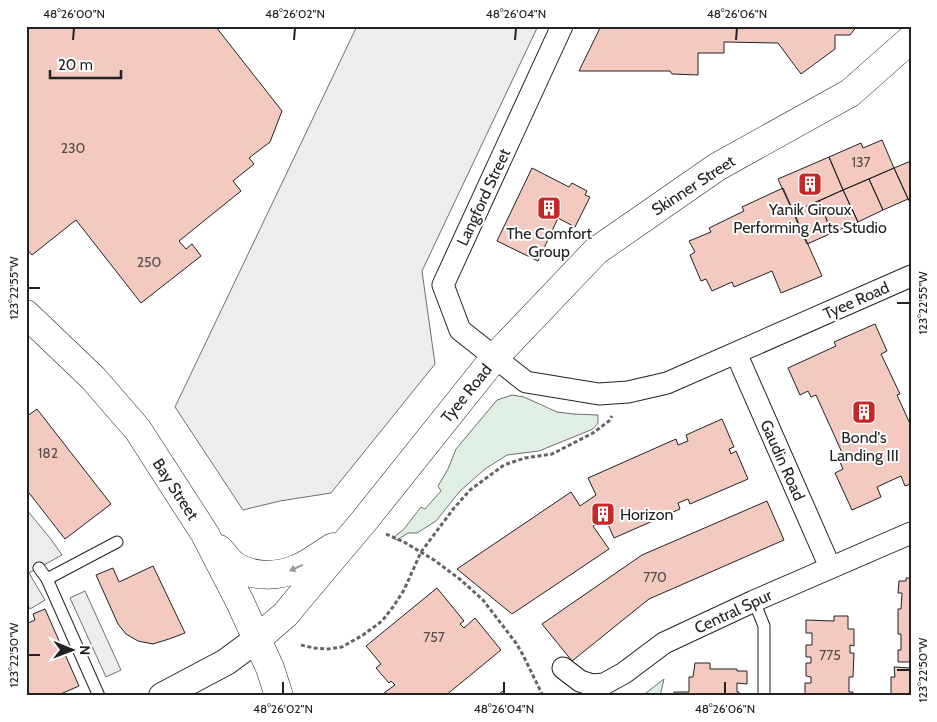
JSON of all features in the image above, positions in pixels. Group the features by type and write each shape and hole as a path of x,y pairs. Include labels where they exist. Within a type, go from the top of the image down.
{"main road":[{"name":"Skinner Street","path":"494,357 596,251 717,167 850,93 911,39"},
{"name":"Bay Street","path":"26,314 93,378 138,430 206,534 257,639 270,668 279,696"},
{"name":"Tyee Road","path":"257,639 286,614 358,528 494,357"},
{"path":"206,534 234,565 247,572 280,574 297,569 358,528"}],"street":[{"name":"Langford Street","path":"494,357 460,330 443,284 562,26"},
{"name":"Tyee Road","path":"494,357 526,382 599,394 628,392 667,383 911,276"},
{"name":"Gaudin Road","path":"736,353 830,567"},
{"name":"Central Spur","path":"563,668 580,681 592,685 604,684 664,643 830,567 911,533"},
{"name":"Tyee Road","path":"162,696 226,662 257,639"}],"lane":[{"path":"47,579 117,542"},
{"path":"39,568 47,579 99,696"},
{"path":"754,601 764,626 764,696"}],"path":[{"path":"301,645 328,649 342,647 382,621 404,590 421,552 470,490 504,465 525,458 552,454 593,433 609,421 613,415"},
{"path":"358,528 404,542 452,573 483,600 516,643 543,696"}],"green space":[{"path":"512,395 524,397 557,412 598,415 598,423 593,429 539,451 507,455 485,469 460,491 436,521 417,533 408,533 397,540 393,538 404,529 421,507 425,509 441,491 438,486 448,469 456,449 497,400"},
{"path":"664,679 660,696 642,696"}],"shaded area":[{"path":"357,26 538,26 422,271 435,364 331,493 280,501 243,510 175,407"},
{"path":"26,509 62,555 29,573 45,600 30,609 26,602"},
{"path":"85,591 121,670 106,677 70,598"}],"building":[{"path":"26,26 216,27 282,111 270,142 249,158 254,164 233,181 241,191 179,241 186,249 192,244 201,256 141,303 76,220 32,255 26,248"},
{"path":"601,26 857,26 850,35 835,35 835,49 801,74 778,43 724,42 724,53 698,53 698,75 672,74 670,71 579,71"},
{"path":"882,140 894,168 843,190 829,157 861,143 863,148"},
{"name":"Yanik Giroux Performing Arts Studio","path":"829,157 843,190 793,212 778,179"},
{"path":"911,161 911,205 894,168"},
{"name":"The Comfort Group","path":"532,168 569,187 572,183 587,191 585,195 590,197 575,227 558,218 538,261 497,241"},
{"path":"894,168 908,199 883,210 869,179"},
{"path":"869,179 883,210 858,222 843,190"},
{"path":"783,188 822,276 781,293 772,271 734,287 732,282 712,291 706,279 701,281 690,255 695,252 689,241 711,232 709,228 744,211 742,207"},
{"path":"843,190 858,222 832,233 819,201"},
{"path":"819,201 832,233 807,244 793,212"},
{"name":"Bond's Landing III","path":"875,324 887,351 881,354 900,394 897,395 911,426 911,484 905,486 901,476 877,487 881,497 852,510 835,473 843,469 839,460 844,457 816,395 811,397 808,391 800,395 788,368 836,346 834,342"},
{"path":"37,409 111,504 65,539 26,489 26,417"},
{"name":"Horizon","path":"722,419 734,447 729,449 731,454 736,451 748,479 690,504 688,499 678,503 680,509 614,538 606,520 593,526 609,549 512,614 457,569 571,492 580,506 596,495 588,478 676,439 678,445 688,441 686,435"},
{"path":"767,501 784,540 649,599 572,661 542,624 642,555"},
{"path":"153,566 185,633 153,644 138,641 126,634 118,624 96,575 113,568 119,582"},
{"path":"906,578 911,578 911,662 898,662 898,650 901,650 901,634 898,634 898,609 901,609 902,593 898,593 899,581 906,581"},
{"path":"437,588 464,621 460,624 464,628 475,618 501,650 445,696 386,696 384,693 395,685 391,681 389,683 376,668 381,664 366,646"},
{"path":"45,609 79,686 56,696 26,696 26,624 35,620 33,614"},
{"path":"834,616 848,616 848,629 854,629 854,646 850,645 850,653 854,653 853,677 849,677 849,692 853,692 853,696 805,696 805,683 811,683 811,677 806,676 806,663 811,663 811,657 806,657 806,645 812,645 812,633 806,633 806,620 834,621"},
{"path":"695,663 710,663 710,669 747,671 747,684 737,683 739,696 674,696 674,692 689,692 689,677 693,677"},
{"path":"894,667 911,668 911,696 891,696 891,677 895,677"},
{"path":"503,691 507,696 496,696"}],"place":[{"name":"Yanik Giroux Performing Arts Studio","path":"810,184"},
{"name":"The Comfort Group","path":"549,208"},
{"name":"Bond's Landing III","path":"864,412"},
{"name":"Horizon","path":"603,514"}]}
